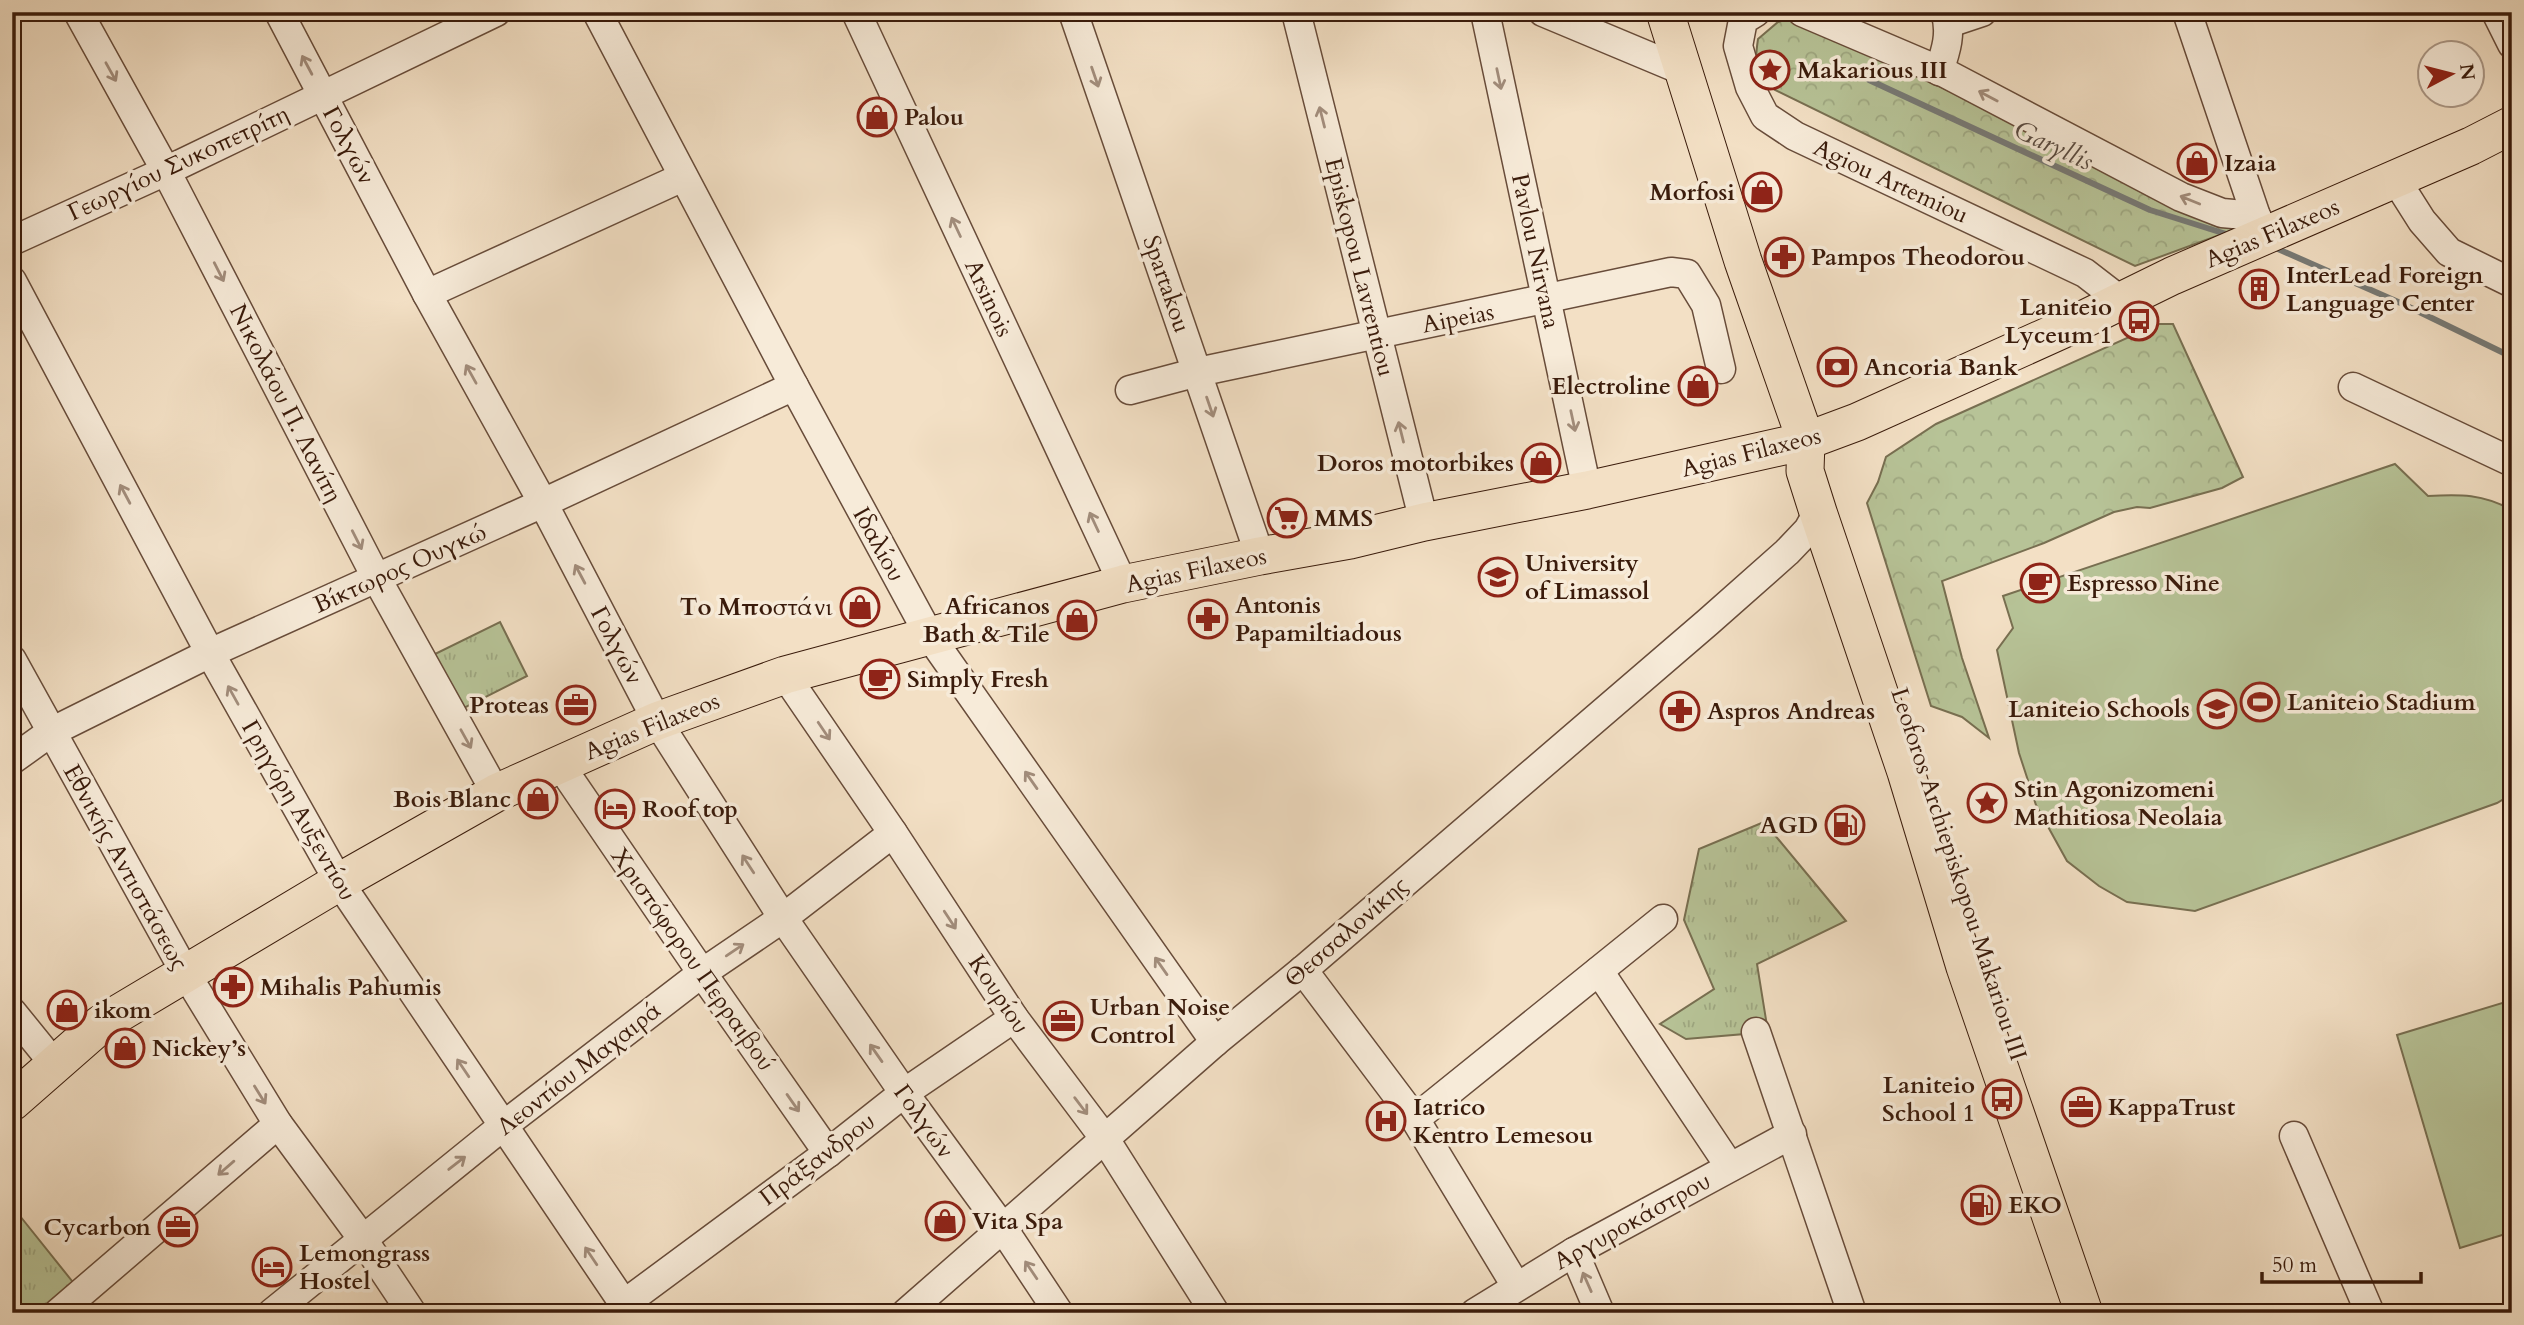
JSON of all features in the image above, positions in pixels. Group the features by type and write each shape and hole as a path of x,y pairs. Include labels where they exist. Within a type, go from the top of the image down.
{"main road":[{"name":"Leoforos Archiepiskopou Makariou III","path":"1665,12 1743,261 1806,441 1832,472 1952,863 2081,1310"},
{"name":"Agias Filaxeos","path":"12,1102 101,1024 339,882 496,793 657,721 785,675 1123,584 1350,540 1806,441 1870,416 2066,328 2261,225 2396,180 2512,125"},
{"name":"Leoforos Archiepiskopou Makariou III","path":"1806,441 1805,471 1818,512 1906,772 1990,1002"}],"street":[{"name":"Νικολάου Π. Λανίτη","path":"78,12 166,171 377,579 496,793"},
{"name":"Γολγών","path":"279,12 657,721 783,918 904,1093 1002,1227 1059,1313"},
{"name":"Γεωργίου Συκοπετρίτη","path":"12,241 166,171 496,12"},
{"name":"Ιδαλίου","path":"597,12 929,635 1214,1042"},
{"name":"Arsinois","path":"856,12 1123,584"},
{"name":"Spartakou","path":"1073,12 1260,556"},
{"name":"Episkopou Lavrentiou","path":"1296,12 1424,522"},
{"name":"Pavlou Nirvana","path":"1485,12 1587,489"},
{"path":"1543,12 1684,71"},
{"name":"Agiou Artemiou","path":"1756,12 1743,20 1738,46 1745,74 1765,116 1795,136 2085,273 2120,300"},
{"path":"1802,12 1939,71 2181,197 2261,225"},
{"path":"1939,71 1947,48 1947,18 1982,12"},
{"path":"2187,12 2261,225"},
{"path":"2496,12 2512,44"},
{"path":"427,294 683,177"},
{"path":"2396,180 2422,221 2448,253 2512,284"},
{"name":"Aipeias","path":"1130,390 1198,372 1671,272 1687,274 1706,305 1721,369"},
{"name":"Γρηγόρη Αυξεντίου","path":"12,281 210,653 339,882 627,1308"},
{"name":"Βίκτωρος Ουγκώ","path":"12,760 51,732 210,653 377,579 794,386"},
{"path":"2353,387 2512,461"},
{"name":"Θεσσαλονίκης","path":"906,1313 1214,1042 1303,970 1787,552 1808,530 1818,512"},
{"path":"1787,552 1819,556 1837,565"},
{"name":"Εθνικής Αντιστάσεως","path":"12,660 186,974 278,1124 362,1238 412,1313"},
{"name":"Κουρίου","path":"785,675 1014,1018 1105,1139 1215,1313"},
{"name":"Χριστόφορου Περραιβού","path":"560,765 828,1153"},
{"name":"Λεοντίου Μαχαιρά","path":"272,1313 503,1126 893,833"},
{"path":"1415,1119 1663,919"},
{"path":"1303,970 1415,1119 1516,1286"},
{"path":"1599,971 1730,1167"},
{"path":"12,1012 55,1065"},
{"name":"Πράξανδρου","path":"627,1308 904,1093 1014,1018"},
{"path":"1756,1032 1852,1313"},
{"path":"58,1313 278,1124"},
{"name":"Αργυροκάστρου","path":"1475,1313 1574,1252 1792,1134"},
{"path":"2294,1136 2370,1313"},
{"path":"1574,1252 1600,1313"}],"green space":[{"path":"1795,17 2236,229 2135,266 1775,90 1763,79 1757,68 1758,39 1778,22"},
{"path":"2158,324 2173,324 2243,477 2222,488 2150,508 2137,507 2114,512 2044,543 1942,581 1962,658 1989,738 1962,717 1931,706 1867,503 1878,482 1886,457 1936,424"},
{"name":"Laniteio Stadium","path":"2395,464 2428,496 2471,496 2512,510 2512,794 2497,803 2195,911 2127,902 2099,886 2067,861 2036,805 2019,753 1997,650 2013,628 2003,596"},
{"path":"500,622 527,676 460,710 433,655"},
{"path":"1764,822 1846,921 1757,964 1768,1032 1686,1039 1660,1024 1714,989 1684,920 1699,849"},
{"path":"2512,1000 2512,1232 2460,1248 2397,1035"},
{"path":"20,1216 76,1286 43,1313 27,1313 12,1294 12,1222"}],"waterway":[{"name":"Garyllis","path":"1869,80 2150,210 2226,234"},
{"name":"Garyllis","path":"2278,249 2405,305 2512,357"}],"place":[{"name":"Makarious III","path":"1770,70"},
{"name":"Palou","path":"877,117"},
{"name":"Izaia","path":"2197,163"},
{"name":"Morfosi","path":"1762,192"},
{"name":"Pampos Theodorou","path":"1784,257"},
{"name":"InterLead Foreign Language Center","path":"2259,289"},
{"name":"Laniteio Lyceum 1","path":"2139,321"},
{"name":"Ancoria Bank","path":"1837,367"},
{"name":"Electroline","path":"1698,386"},
{"name":"Doros motorbikes","path":"1541,463"},
{"name":"MMS","path":"1287,518"},
{"name":"University of Limassol","path":"1498,577"},
{"name":"Espresso Nine","path":"2040,583"},
{"name":"Το Μποστάνι","path":"860,607"},
{"name":"Antonis Papamiltiadous","path":"1208,619"},
{"name":"Africanos Bath & Tile","path":"1077,620"},
{"name":"Simply Fresh","path":"880,679"},
{"name":"Laniteio Stadium","path":"2260,702"},
{"name":"Proteas","path":"576,705"},
{"name":"Laniteio Schools","path":"2217,709"},
{"name":"Aspros Andreas","path":"1680,711"},
{"name":"Bois Blanc","path":"538,799"},
{"name":"Stin Agonizomeni Mathitiosa Neolaia","path":"1987,803"},
{"name":"Roof top","path":"615,809"},
{"name":"AGD","path":"1845,825"},
{"name":"Mihalis Pahumis","path":"233,987"},
{"name":"ikom","path":"67,1010"},
{"name":"Urban Noise Control","path":"1063,1021"},
{"name":"Nickey’s","path":"125,1048"},
{"name":"Laniteio School 1","path":"2002,1099"},
{"name":"KappaTrust","path":"2081,1107"},
{"name":"Iatrico Kentro Lemesou","path":"1386,1121"},
{"name":"EKO","path":"1981,1205"},
{"name":"Vita Spa","path":"945,1221"},
{"name":"Cycarbon","path":"178,1227"},
{"name":"Lemongrass Hostel","path":"272,1267"}]}
